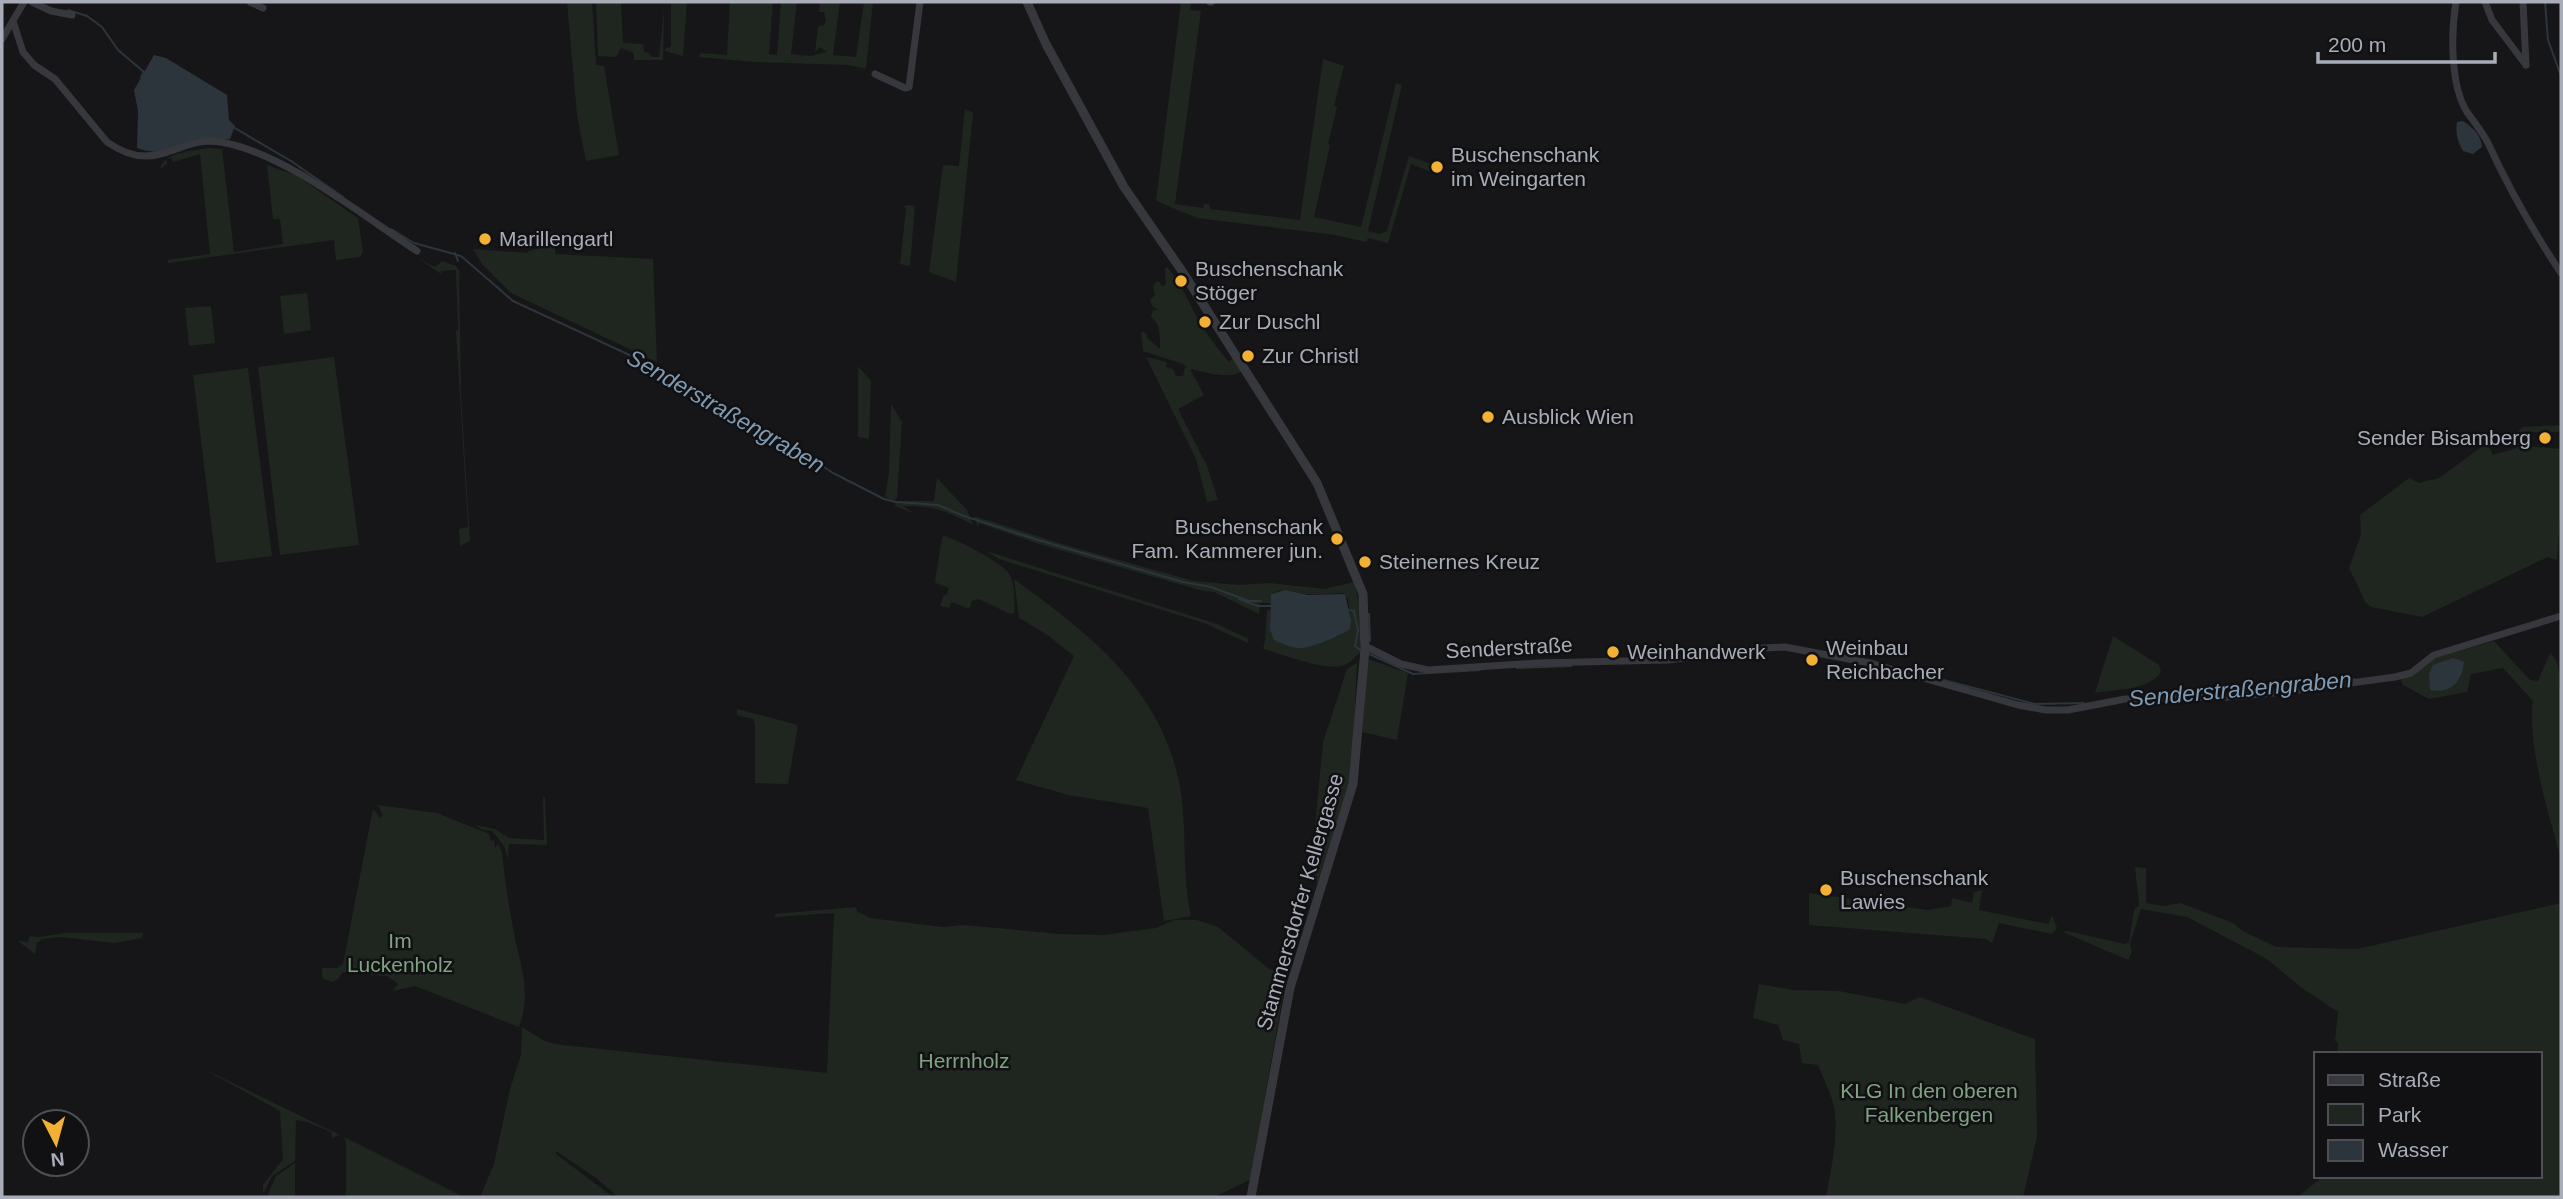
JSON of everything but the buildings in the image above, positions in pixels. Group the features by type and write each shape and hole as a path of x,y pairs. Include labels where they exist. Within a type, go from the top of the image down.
{"street":[{"path":"2,39 24,2"},
{"path":"32,2 51,11 72,15"},
{"path":"250,2 263,8"},
{"path":"875,74 905,88 909,87 920,2"},
{"name":"Stammersdorfer Kellergasse","path":"1027,2 1045,44 1124,187 1182,271 1317,483 1363,594 1365,651 1353,784 1290,989 1251,1197"},
{"path":"2456,2 2452,30 2453,52 2461,98 2487,141 2510,191 2561,273"},
{"path":"2485,2 2492,20 2526,65 2523,2"},
{"path":"13,21 23,52 34,65 55,79 107,142 117,149 152,157 218,141 243,148 268,157 302,176 417,251"},
{"name":"Senderstraße","path":"1365,651 1427,670 1538,663 1679,659 1762,648 1785,648 1870,663 2018,705 2046,710 2068,710 2125,699 2229,697 2395,677 2411,673 2434,655 2561,616"}],"green space":[{"path":"567,2 592,2 596,65 604,66 619,155 586,161 577,115"},
{"path":"596,2 621,2 623,43 643,44 644,52 652,57 659,57 664,9 663,60 634,60 634,53 621,48 616,57 598,56"},
{"path":"671,2 687,2 683,56 665,51 671,47"},
{"path":"730,2 773,2 769,54 777,55 781,2 797,2 791,54 800,55 800,58 802,53 810,56 827,52 820,47 815,52 818,26 824,25 826,21 824,12 819,12 820,2 840,2 833,55 856,57 864,2 873,2 866,69 849,65 698,57 701,53 727,55"},
{"path":"1181,2 1191,2 1190,10 1201,11 1175,204 1203,208 1204,203 1210,205 1210,209 1300,220 1323,59 1344,66 1314,217 1361,227 1396,83 1402,85 1368,231 1380,234 1387,231 1409,156 1432,164 1429,171 1411,164 1388,243 1368,238 1366,242 1335,235 1197,218 1156,201"},
{"path":"965,109 973,113 956,282 929,272 943,165 959,166"},
{"path":"222,149 234,252 283,244 280,219 273,219 267,165 297,176 358,218 363,252 360,257 336,260 334,240 168,263 168,260 210,254 200,154 173,162 171,158 167,159 187,151"},
{"path":"904,206 915,206 910,266 900,264 906,209"},
{"path":"544,232 556,233 555,254 653,259 657,362 511,293 482,264 473,249 528,253 544,247"},
{"path":"418,258 435,267 442,261 456,266 459,270 461,395 470,541 460,546 459,529 468,527 456,331 456,270 441,271 441,274"},
{"path":"1167,267 1213,342 1229,362 1233,358 1243,371 1224,375 1190,369 1204,395 1178,409 1207,466 1218,500 1207,502 1196,459 1146,357 1167,362 1166,367 1173,369 1176,376 1183,376 1187,367 1143,351 1141,332 1146,333 1147,338 1160,349 1158,327 1151,317 1153,310 1158,310 1152,306 1150,300 1155,295 1153,287 1156,282 1160,282 1161,286 1166,285"},
{"path":"307,293 311,330 284,334 280,296"},
{"path":"211,306 215,343 189,346 185,308"},
{"path":"334,357 359,545 280,555 258,367"},
{"path":"858,366 871,381 869,439 858,437"},
{"path":"248,368 272,556 216,563 193,375"},
{"path":"891,404 902,422 897,498 893,500 885,497 889,473"},
{"path":"2561,425 2561,432 2524,432 2525,446 2561,449 2557,560 2548,557 2422,617 2371,607 2366,603 2349,568 2361,535 2360,515 2409,478 2419,483 2439,478 2487,443 2493,455 2517,448 2513,435 2523,427"},
{"path":"937,478 967,510 973,525 931,508 903,506 915,514 895,506 896,501 934,501"},
{"path":"974,516 1194,581 1239,585 1269,583 1324,589 1354,582 1360,607 1360,652 1347,664 1333,667 1263,649 1267,610 1271,610 1270,624 1288,645 1295,648 1340,635 1351,620 1348,599 1343,593 1304,594 1285,590 1276,592 1271,594 1271,603 1260,603 1259,614 1214,592 1039,544 979,523 978,528"},
{"path":"944,536 980,552 1006,570 1013,584 1014,613 1010,614 979,599 972,601 969,609 952,602 949,608 940,606 949,588 936,583 935,580"},
{"path":"986,551 1217,624 1249,639 1248,643 1204,623 999,559"},
{"path":"1014,579 1096,644 1141,695 1159,724 1172,757 1181,793 1186,886 1191,916 1164,921 1148,808 1068,795 1016,780 1074,656 1046,634 1019,618"},
{"path":"2113,636 2159,665 2161,672 2140,686 2095,693"},
{"path":"2494,641 2530,680 2538,681 2550,653 2557,664 2561,689 2561,860 2536,759 2533,701 2503,668 2471,674 2467,692 2429,699 2403,685 2401,679 2435,658"},
{"path":"1368,659 1408,673 1397,740 1362,732"},
{"path":"1357,663 1353,751 1348,788 1317,883 1310,879 1323,742 1347,669"},
{"path":"737,709 798,725 788,784 755,783 755,723 753,719 737,715"},
{"path":"543,797 547,845 509,844 508,859 504,846 492,831 475,825 495,829 509,838 544,840"},
{"name":"Im Luckenholz","path":"378,805 437,813 489,834 491,841 494,840 495,848 498,844 502,852 524,985 525,999 519,1027 415,986 393,991 398,984 387,976 343,972 337,980 331,982 322,978 322,968 337,968 343,964 373,809 380,818 383,816"},
{"path":"2135,867 2146,868 2146,903 2163,906 2180,903 2233,923 2243,931 2276,947 2357,949 2561,903 2561,1197 2298,1197 2321,1178 2542,1178 2542,1052 2338,1052 2338,1043 2335,1041 2338,1012 2302,988 2267,959 2187,917 2141,909 2128,960 2063,932 2125,944 2129,942 2134,910 2139,905"},
{"path":"1982,890 1979,910 2048,924 2052,915 2057,928 2052,934 1999,923 1992,943 1986,939 1809,925 1809,893 1928,910 1951,906 1952,898 1972,903 1974,892"},
{"name":"Herrnholz","path":"856,907 857,911 870,918 942,927 963,925 1060,934 1103,935 1156,928 1174,920 1197,920 1218,927 1269,969 1282,973 1286,978 1250,1180 1214,1197 618,1197 596,1178 556,1151 556,1154 613,1197 480,1197 494,1164 510,1089 521,1055 522,1027 554,1044 827,1073 834,913 775,917 775,914"},
{"path":"143,933 142,938 115,943 60,937 42,939 37,943 35,954 18,941 28,942 29,936"},
{"name":"KLG In den oberen Falkenbergen","path":"1759,984 1793,990 1839,991 1905,1004 1920,997 2035,1039 2037,1137 2023,1197 1826,1197 1835,1141 1833,1102 1818,1065 1802,1063 1799,1044 1783,1040 1778,1025 1753,1018"},
{"path":"200,1067 340,1135 332,1138 331,1132 296,1120 295,1161 272,1176 263,1194 263,1185 283,1159 280,1111"},
{"path":"344,1137 464,1197 346,1197"},
{"path":"295,1163 295,1197 267,1197 276,1176"}],"water":[{"path":"154,55 166,58 227,95 229,120 235,126 230,139 171,151 137,148 138,111 134,90"},
{"path":"2463,121 2480,138 2482,147 2473,154 2463,151 2458,141 2457,122"},
{"path":"1285,590 1308,595 1345,594 1351,620 1350,629 1308,647 1291,647 1274,640 1270,630 1271,594"},
{"path":"2453,658 2464,662 2458,681 2444,690 2430,690 2429,674 2433,665"}],"waterway":[{"path":"2545,2 2548,40 2561,76"},
{"name":"Senderstraßengraben","path":"68,10 87,16 102,27 118,50 144,72 141,77"},
{"name":"Senderstraßengraben","path":"233,127 291,161 343,197"},
{"name":"Senderstraßengraben","path":"391,229 414,243 461,256 513,301 664,371 833,473 884,499 938,505 1038,540 1183,582 1211,587 1249,601 1261,601"},
{"name":"Senderstraßengraben","path":"455,253 458,261"},
{"path":"1239,599 1257,606 1271,606"},
{"name":"Senderstraßengraben","path":"1349,610 1354,611 1358,631 1355,646 1362,651"},
{"path":"1369,614 1370,641"},
{"name":"Senderstraßengraben","path":"1367,653 1413,674 1480,670"},
{"name":"Senderstraßengraben","path":"1517,668 1571,666"},
{"name":"Senderstraßengraben","path":"1902,669 2035,704 2084,703"},
{"name":"Senderstraßengraben","path":"2279,689 2354,679"},
{"name":"Senderstraßengraben","path":"2220,694 2232,693"}],"place":[{"name":"Buschenschank im Weingarten","path":"1437,167"},
{"name":"Marillengartl","path":"485,239"},
{"name":"Buschenschank Stöger","path":"1181,281"},
{"name":"Zur Duschl","path":"1205,322"},
{"name":"Zur Christl","path":"1248,356"},
{"name":"Ausblick Wien","path":"1488,417"},
{"name":"Sender Bisamberg","path":"2545,438"},
{"name":"Buschenschank Fam. Kammerer jun.","path":"1337,539"},
{"name":"Steinernes Kreuz","path":"1365,562"},
{"name":"Weinhandwerk","path":"1613,652"},
{"name":"Weinbau Reichbacher","path":"1812,660"},
{"name":"Buschenschank Lawies","path":"1826,890"}]}
